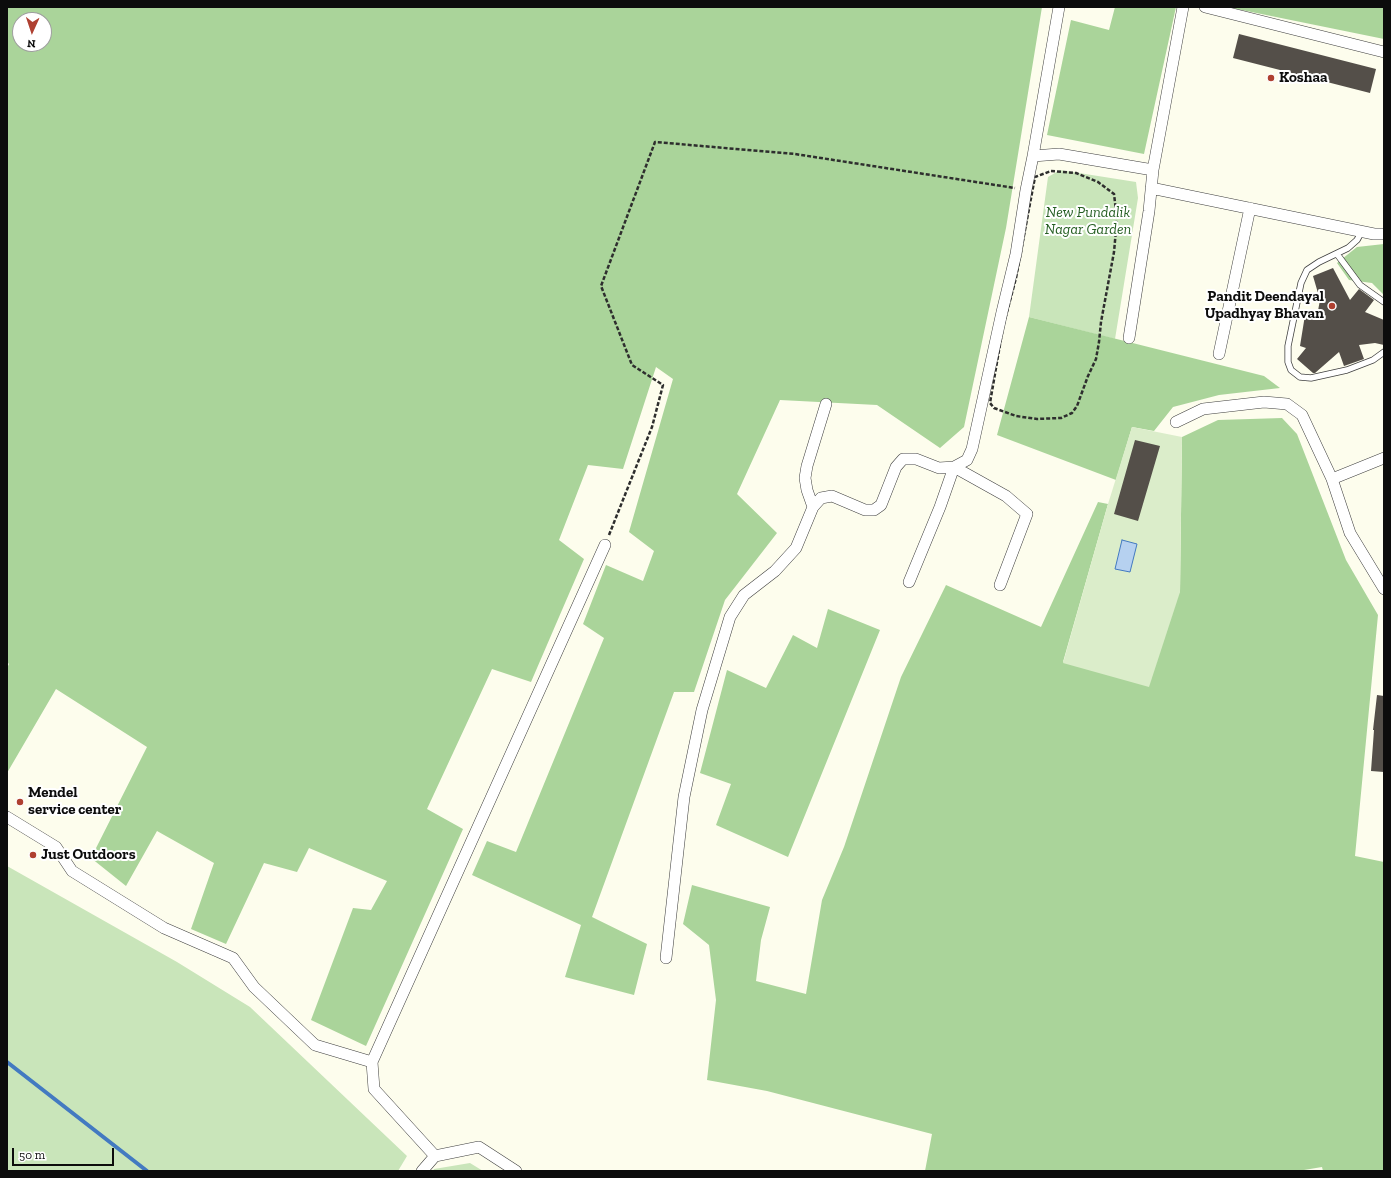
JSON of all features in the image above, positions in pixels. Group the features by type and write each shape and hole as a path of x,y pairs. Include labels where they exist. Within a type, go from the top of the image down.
{"street":[{"path":"666,958 684,796 702,710 730,617 744,595 775,571 796,548 813,507 821,498 832,496 865,510 874,510 881,505 896,467 904,459 916,459 939,468 954,467 967,460 972,449 1016,254 1059,7"},
{"path":"1129,338 1153,170 1183,7"},
{"path":"1205,7 1384,52"},
{"path":"1033,156 1060,154 1153,170"},
{"path":"1151,188 1362,231 1384,234"},
{"path":"1219,354 1250,208"},
{"path":"1176,422 1203,409 1264,402 1287,404 1302,415 1332,479 1350,533 1384,589"},
{"path":"813,507 807,490 805,478 826,404"},
{"path":"1332,479 1384,458"},
{"path":"909,582 940,507 954,467"},
{"path":"954,467 1006,496 1027,514 1000,585"},
{"path":"435,1156 374,1089 372,1062 605,545"},
{"path":"7,817 56,847 72,871 164,928 233,958 254,987 315,1045 372,1062"},
{"path":"422,1171 435,1156 479,1146 516,1171"}],"lane":[{"path":"1362,231 1357,240 1348,248 1319,262 1307,270 1301,283 1288,346 1288,362 1291,370 1300,377 1311,378 1346,370 1372,360 1384,352"},
{"path":"1337,254 1360,285 1384,302"}],"path":[{"path":"605,545 652,427 663,385 632,364 601,286 655,142 795,154 1026,190"},
{"path":"1051,171 1076,173 1098,182 1114,194 1117,220 1114,252 1101,322 1096,359 1077,406 1072,413 1061,418 1037,418 1016,416 994,408 990,403 1003,327 1016,278 1035,177 1051,171"}],"green space":[{"path":"7,7 1042,7 1006,228 964,427 940,448 877,405 780,400 737,494 777,533 725,600 694,692 674,692 592,917 647,944 634,995 565,977 581,925 472,875 487,841 516,852 604,638 583,624 606,565 643,581 654,551 629,532 673,379 656,367 623,469 588,465 559,540 584,559 531,682 492,669 427,809 463,829 366,1046 311,1020 353,908 371,910 387,881 309,848 297,872 264,863 226,944 191,929 214,863 157,831 126,886 91,858 147,747 56,689 7,773 7,668 9,664 7,662"},
{"path":"1115,7 1176,7 1144,154 1047,135 1071,20 1109,30"},
{"path":"1227,7 1384,7 1384,39"},
{"name":"New Pundalik Nagar Garden","path":"1060,170 1136,182 1138,198 1115,339 1029,317 1048,177"},
{"path":"1384,244 1384,295 1372,283 1349,280 1337,263 1357,247"},
{"path":"1029,317 1264,376 1280,388 1219,395 1173,407 1154,431 1132,427 1116,480 997,435"},
{"path":"1282,418 1297,434 1346,560 1378,615 1355,856 1384,862 1384,1171 1323,1171 1322,1167 1298,1171 925,1171 932,1134 767,1091 707,1080 716,1000 709,945 683,924 692,885 770,907 761,940 756,981 806,994 822,900 844,847 901,677 946,585 1041,627 1098,502 1108,504 1063,662 1180,592 1182,437 1218,420"},
{"path":"1132,427 1182,437 1180,592 1149,687 1063,663 1108,504"},
{"path":"828,609 880,630 788,857 716,825 731,784 700,773 727,670 766,688 793,635 817,648"},
{"path":"7,866 177,962 250,1007 407,1156 398,1171 7,1171"},
{"path":"470,1163 483,1171 433,1171 434,1169"}],"water":[{"path":"1122,540 1137,544 1130,572 1115,569"}],"building":[{"path":"1239,34 1376,69 1370,93 1233,58"},
{"path":"1333,268 1350,300 1359,289 1374,300 1365,312 1384,320 1384,345 1375,343 1359,345 1364,359 1344,366 1339,352 1315,373 1313,373 1297,359 1306,348 1300,346 1305,315 1317,316 1320,300 1313,276"},
{"path":"1135,440 1160,446 1138,521 1114,514"},
{"path":"1377,695 1384,696 1384,772 1371,771 1373,730"}],"waterway":[{"path":"7,1062 147,1171"}],"place":[{"name":"Koshaa","path":"1271,78"},
{"name":"Pandit Deendayal Upadhyay Bhavan","path":"1332,306"},
{"name":"Mendel service center","path":"20,802"},
{"name":"Just Outdoors","path":"33,855"}]}
